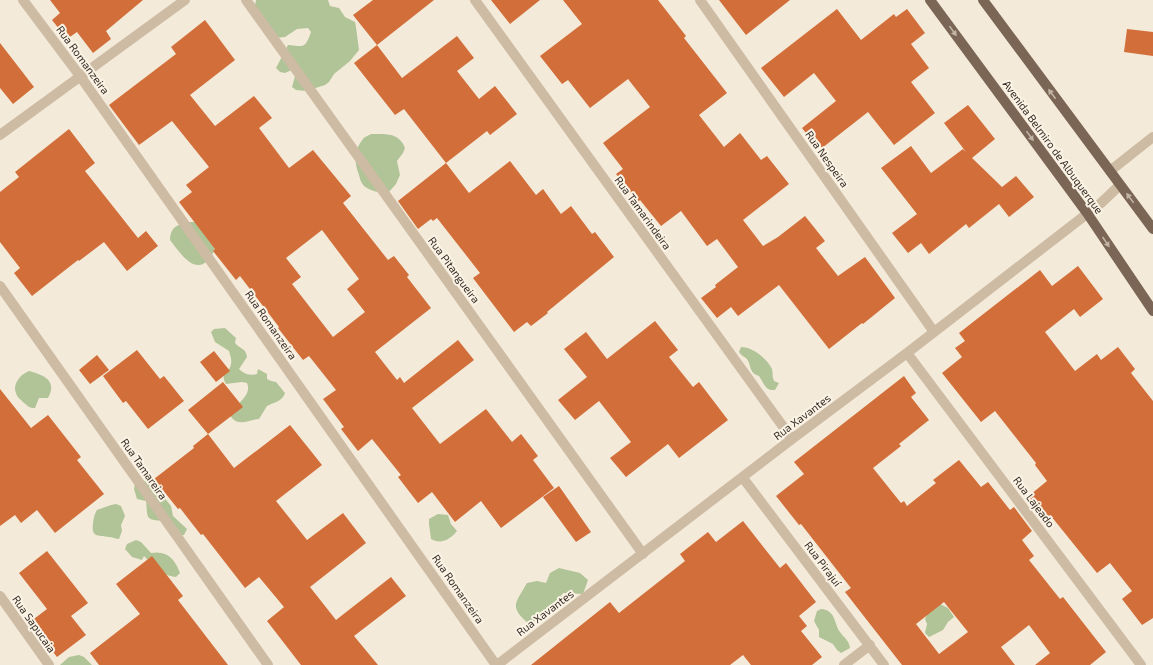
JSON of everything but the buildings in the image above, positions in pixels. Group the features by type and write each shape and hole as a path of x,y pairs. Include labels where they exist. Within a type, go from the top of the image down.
{"main road":[{"name":"Avenida Belmiro de Albuquerque","path":"930,0 1087,214 1153,311"},
{"path":"983,0 1153,229"}],"street":[{"name":"Rua Romanzeira","path":"23,0 80,76 497,665"},
{"path":"0,135 185,0"},
{"name":"Rua Pitangueira","path":"246,0 643,554"},
{"name":"Rua Tamarindeira","path":"476,0 792,439"},
{"name":"Rua Nespeira","path":"700,0 934,332"},
{"path":"1110,171 1153,138"},
{"name":"Rua Xavantes","path":"497,665 792,439 907,353 1100,204 1120,185"},
{"name":"Rua Tamareira","path":"0,286 268,665"},
{"name":"Rua Lajeado","path":"907,353 1141,665"},
{"name":"Rua Pirajuí","path":"743,478 884,665"},
{"name":"Rua Sapucaia","path":"0,596 49,665"},
{"path":"844,665 870,645"}],"green space":[{"path":"256,0 328,0 330,6 339,8 345,17 355,22 359,50 350,61 334,74 325,85 306,91 296,90 292,87 296,73 294,69 285,73 280,72 276,68 288,45 303,46 307,42 311,32 308,28 297,29 285,37 274,38 254,10"},
{"path":"371,134 391,135 399,139 405,148 397,161 400,175 396,184 388,193 382,193 364,186 357,170 356,152 364,138"},
{"path":"195,222 215,244 215,249 212,254 203,264 197,265 187,260 170,240 172,231 176,226"},
{"path":"225,328 236,338 235,343 244,350 246,354 247,357 239,369 252,375 257,374 258,369 267,374 267,379 276,382 285,393 280,400 267,406 259,419 237,422 231,417 235,408 245,396 248,388 247,383 242,382 226,384 224,380 224,375 231,364 229,351 215,342 211,332 214,329"},
{"path":"741,347 754,351 767,361 772,369 774,381 779,383 775,390 767,388 759,376 753,373 748,360 739,352"},
{"path":"29,371 48,379 51,387 51,392 48,398 39,398 35,408 24,403 17,396 15,390 18,380 23,374"},
{"path":"145,481 154,483 171,506 173,516 187,529 184,535 174,537 163,521 153,520 148,517 146,501 137,499 134,489 135,483"},
{"path":"116,504 121,506 125,516 121,525 122,531 119,539 96,535 93,531 93,523 97,510"},
{"path":"438,514 448,515 451,524 457,531 449,539 435,541 431,539 429,519"},
{"path":"136,540 141,542 151,553 162,553 170,557 176,564 180,573 176,577 170,576 158,570 144,556 142,560 132,557 125,549 127,544"},
{"path":"559,568 580,573 588,580 583,594 563,593 557,601 555,611 529,624 518,613 516,608 517,600 527,583 537,581 546,583 550,573"},
{"path":"934,601 948,608 954,617 948,622 943,630 929,637 925,633 927,624 925,619"},
{"path":"821,609 826,610 832,615 838,629 847,641 850,648 841,653 833,644 819,637 819,630 814,621 817,611"},
{"path":"79,655 84,657 92,665 60,665 69,657"}]}
